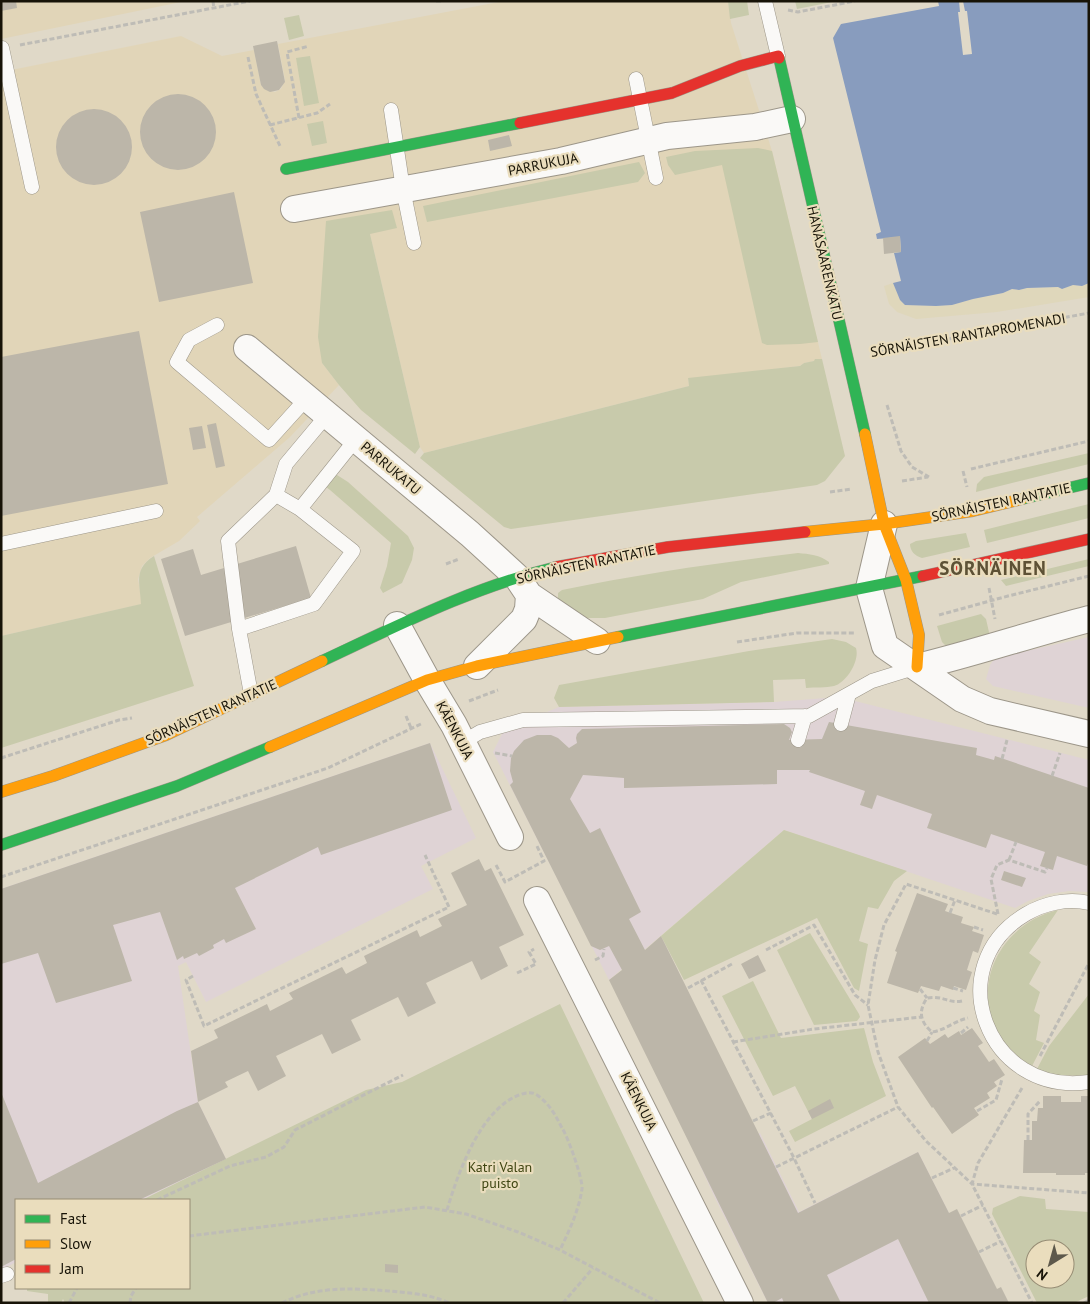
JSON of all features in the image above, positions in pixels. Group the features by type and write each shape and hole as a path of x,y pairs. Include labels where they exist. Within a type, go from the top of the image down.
{"main road":[{"path":"286,169 672,93 740,66 778,56"},
{"name":"HANASAARENKATU","path":"778,56 872,464 884,524 906,580 917,623 919,635 917,667"},
{"name":"SÖRNÄISTEN RANTATIE","path":"1,792 53,776 166,735 458,598 523,586 555,567 668,547 884,524 972,511 1089,484"},
{"path":"1,844 177,786 427,680 477,666 869,588 1089,539"}],"street":[{"name":"PARRUKUJA","path":"294,208 561,161 681,134 755,127 792,119"},
{"name":"PARRUKATU","path":"247,348 470,534 523,586 597,641"},
{"path":"884,524 869,588 885,646 962,699 990,711 1089,734"},
{"path":"477,666 524,619 528,609 523,586"},
{"path":"917,667 1089,619"},
{"name":"KÄENKUJA","path":"397,625 427,680 447,711 510,837"},
{"name":"KÄENKUJA","path":"537,900 740,1303"}],"lane":[{"name":"HANASAARENKATU","path":"765,1 778,56"},
{"path":"2,48 32,187"},
{"path":"636,79 656,178"},
{"path":"391,110 403,189 414,243"},
{"path":"217,325 189,340 177,362 269,440 317,407"},
{"path":"251,694 239,628 228,541 276,495 286,464 317,407"},
{"path":"300,509 356,439"},
{"path":"239,628 314,604 353,551 300,509 276,495"},
{"path":"1,544 156,511"},
{"path":"463,742 480,732 523,720 809,716 872,681 917,667"},
{"path":"841,724 849,694"},
{"path":"798,740 805,716"},
{"path":"1089,903 1082,901 1059,902 1037,908 1015,921 997,939 986,960 980,997 983,1014 990,1034 1000,1050 1012,1062 1030,1074 1052,1082 1074,1084 1089,1082"}],"path":[{"path":"213,1 214,9"},
{"path":"2,48 250,1"},
{"path":"436,1 441,1"},
{"path":"788,10 798,12 854,1"},
{"path":"299,118 287,52 309,46"},
{"path":"248,57 256,94 282,150"},
{"path":"270,125 317,113 330,104"},
{"name":"SÖRNÄISTEN RANTAPROMENADI","path":"847,358 1089,313"},
{"path":"972,468 1089,441"},
{"path":"830,492 848,489"},
{"path":"917,623 1008,596 1089,576"},
{"path":"736,642 797,633 852,633 880,630"},
{"path":"475,699 506,688"},
{"path":"1,758 119,720 136,717"},
{"path":"1,877 328,768 422,723"},
{"path":"1002,759 1008,736"},
{"path":"1052,776 1061,749"},
{"path":"490,752 512,756"},
{"path":"1009,860 1016,842"},
{"path":"496,865 505,882 544,861 536,844"},
{"path":"193,976 186,980 204,1026 449,907 425,855"},
{"path":"998,915 991,879 997,865 1009,860 1045,872 1047,868"},
{"path":"1015,921 906,884 884,925 875,960 868,1005 878,1052 898,1107 926,1141 972,1184 1032,1303"},
{"path":"950,913 955,900"},
{"path":"766,950 814,925 855,995 868,1005"},
{"path":"974,927 979,928"},
{"path":"593,961 603,956 604,949"},
{"path":"518,973 536,964 529,952"},
{"path":"972,1184 978,1163 1030,1074 1089,963"},
{"path":"688,988 732,964"},
{"path":"701,980 771,1113 816,1204"},
{"path":"920,989 927,998"},
{"path":"980,997 955,1002 938,996 927,998 920,1007 921,1017 924,1026 932,1032 943,1030 959,1020 983,1014"},
{"path":"733,1042 871,1022 921,1017"},
{"path":"927,1041 932,1032"},
{"path":"159,1199 230,1166 266,1157 284,1147 295,1130 403,1075"},
{"path":"976,1112 996,1100 1002,1080"},
{"path":"447,1210 456,1178 470,1149 492,1114 509,1099 528,1092 536,1094 552,1109 566,1134 582,1186 574,1215 560,1250"},
{"path":"1029,1137 1028,1114 1040,1101"},
{"path":"776,1167 898,1107"},
{"path":"754,1121 771,1113"},
{"path":"932,1178 954,1168"},
{"path":"972,1184 1089,1193"},
{"path":"961,1216 982,1205"},
{"path":"190,1236 425,1207 447,1210 466,1214 518,1232 560,1250 660,1303"},
{"path":"979,1252 1001,1241"},
{"path":"563,1303 593,1268"},
{"path":"69,1303 76,1289"},
{"path":"130,1303 131,1296 135,1289"},
{"path":"282,1303 308,1293 336,1289 353,1289 417,1293 439,1298 449,1303"},
{"path":"1084,1303 1089,1300"}],"shaded area":[{"path":"1,1 186,1 1,39"},
{"path":"504,1 728,1 731,23 772,151 822,359 815,359 815,361 804,363 800,366 688,379 689,386 424,453 420,447 370,234 322,363 339,385 290,437 197,517 200,521 179,541 150,558 142,566 138,579 142,604 1,636 1,72 181,36 222,56 254,50 261,85 266,90 275,92 281,89 285,80 278,44"},
{"path":"1089,637 1089,708 993,686 986,679 990,665 995,658"},
{"path":"839,697 1089,760 1089,892 1069,891 1048,894 1015,908 784,830 609,980 493,752 504,730 559,707 774,702"},
{"path":"430,743 476,838 421,866 433,889 206,1002 186,962 178,966 198,1102 226,1159 144,1199 15,1199 15,1263 2,1270 1,889"},
{"path":"760,1133 799,1212 918,1152 949,1213 929,1303 768,1303 699,1163"}],"green space":[{"path":"728,1 747,1 749,15 730,19"},
{"path":"795,1 837,1 797,9"},
{"path":"299,15 304,36 289,40 284,18"},
{"path":"310,56 319,103 304,106 296,58"},
{"path":"323,121 327,143 312,146 307,124"},
{"path":"758,148 772,151 818,342 767,345 762,343 722,165 675,175 668,165 666,157 695,151"},
{"path":"639,162 645,173 638,182 427,222 423,206"},
{"path":"392,210 397,228 370,234 420,447 415,454 361,410 339,385 322,363 318,337 326,221"},
{"path":"815,359 822,359 845,456 825,481 817,485 511,529 504,527 420,458 424,453 689,386 688,378 800,366"},
{"path":"1089,453 1089,464 976,492 977,484 984,477"},
{"path":"331,475 337,475 348,482 408,536 414,548 412,560 402,583 383,593 380,588 387,566 391,543 326,487"},
{"path":"1089,504 1089,518 987,543 984,530"},
{"path":"966,533 970,547 922,558 913,553 910,547 910,544 916,541"},
{"path":"798,553 818,556 829,562 829,564 741,582 703,599 605,618 585,618 558,601 558,593 562,590 679,569"},
{"path":"154,556 194,686 1,748 1,636 141,604 140,571 147,561"},
{"path":"1089,559 1089,566 1006,586 1001,580"},
{"path":"981,614 986,619 991,641 947,647 942,642 937,626"},
{"path":"832,639 846,642 856,648 857,653 854,665 843,681 834,686 806,688 805,679 773,680 774,702 559,707 554,698 559,685 749,651"},
{"path":"784,830 907,871 894,881 878,909 868,907 859,941 868,944 859,991 854,988 817,918 684,980 661,936"},
{"path":"1058,910 1029,953 1041,962 1029,984 1040,992 1034,1011 1040,1015 1036,1040 1044,1043 1032,1066 1010,1050 996,1030 989,1009 988,987 993,966 1003,947 1017,931 1036,918"},
{"path":"810,933 859,1014 860,1017 857,1021 814,1025 777,950"},
{"path":"753,981 781,1038 864,1028 873,1062 886,1096 795,1142 789,1131 812,1119 795,1086 773,1096 722,996"},
{"path":"1089,994 1089,1076 1056,1075 1037,1069 1049,1046"},
{"name":"Katri Valan puisto","path":"560,1004 704,1303 65,1303 63,1299 61,1303 48,1303 48,1294 27,1291 27,1289 190,1289 190,1199 144,1199 366,1090 402,1082"},
{"path":"1020,1196 1045,1199 1046,1209 1089,1212 1089,1296 1074,1303 1037,1303 1030,1289 1075,1289 1075,1239 1025,1239 1025,1279 992,1214 993,1208"}],"sand":[{"path":"893,283 900,300 905,305 952,305 1003,293 1012,289 1058,287 1062,289 1073,285 1082,286 1089,283 1089,297 997,312 916,319 897,312 889,304 884,286"}],"water":[{"path":"938,1 1089,1 1089,283 1082,286 1073,285 1062,289 1058,287 1012,289 1003,293 952,305 905,305 900,300 893,283 901,281 894,253 901,252 900,237 877,239 876,234 881,232 833,38 841,24 939,6"}],"pier":[{"path":"959,1 963,1 965,11 967,11 972,54 963,55 958,12 960,12"}],"building":[{"path":"1,1 16,1 17,8 1,11"},
{"path":"277,41 285,82 279,90 270,92 261,85 253,46"},
{"path":"178,94 192,97 205,105 213,118 216,132 213,146 205,159 192,167 178,170 164,167 151,159 143,146 140,132 143,118 151,105 164,97"},
{"path":"94,109 108,112 121,120 129,133 132,147 129,161 121,174 108,182 94,185 80,182 67,174 59,161 56,147 59,133 67,120 80,112"},
{"path":"509,135 512,146 490,151 488,140"},
{"path":"234,192 253,283 159,302 140,212"},
{"path":"900,236 901,252 884,254 883,238"},
{"path":"139,331 168,484 1,516 1,357"},
{"path":"216,423 225,466 216,468 207,425"},
{"path":"202,426 206,448 193,450 189,428"},
{"path":"296,546 311,598 185,636 161,559 193,549 201,575"},
{"path":"829,722 977,748 976,755 994,760 995,756 1089,788 1089,861 1087,866 1057,856 1053,870 1040,866 1045,852 991,834 986,848 927,828 932,814 877,795 872,809 860,805 865,791 809,772 810,770 777,770 777,784 624,788 624,778 583,775 570,799 590,833 600,828 641,912 629,919 645,950 661,936 798,1213 918,1152 949,1213 957,1209 997,1289 1001,1287 1009,1303 929,1303 898,1239 827,1275 841,1303 784,1303 782,1298 773,1303 768,1303 609,980 622,970 609,946 600,950 591,946 510,785 513,782 510,771 511,758 514,751 524,740 537,735 551,735 558,738 569,748 577,743 577,734 582,729 784,724 792,732 789,740 822,739"},
{"path":"430,743 452,810 321,855 318,847 235,888 256,929 226,943 224,939 213,945 214,948 199,956 197,953 184,959 183,956 177,960 160,912 113,925 132,981 56,1003 38,953 1,964 1,889"},
{"path":"479,859 485,871 491,868 524,935 499,947 508,966 481,980 472,961 426,983 436,1003 408,1017 398,997 351,1020 361,1040 332,1054 322,1034 276,1056 286,1076 258,1091 248,1071 225,1082 228,1087 198,1102 191,1051 218,1038 214,1030 267,1004 270,1011 293,999 289,993 342,967 346,974 367,963 364,956 417,930 420,937 442,926 438,919 467,905 451,873"},
{"path":"1004,871 1026,878 1022,887 1001,880"},
{"path":"917,893 948,904 945,911 963,917 961,923 974,927 972,931 984,935 978,953 973,951 967,970 972,972 966,990 954,986 953,990 941,986 939,991 921,986 918,993 887,983 897,952 895,951"},
{"path":"758,955 766,971 749,979 741,964"},
{"path":"972,1028 983,1043 978,1046 989,1062 994,1059 1005,1075 994,1082 997,1086 987,1093 990,1098 974,1108 979,1115 952,1134 898,1057 925,1038 930,1044 945,1034 948,1038 959,1031 961,1035"},
{"path":"1,1092 38,1183 198,1102 226,1159 141,1199 15,1199 15,1260 1,1267"},
{"path":"1043,1096 1061,1096 1061,1102 1081,1102 1081,1096 1089,1096 1089,1173 1085,1173 1085,1175 1056,1175 1056,1173 1023,1173 1024,1140 1032,1140 1032,1121 1037,1121 1038,1108 1043,1108"},
{"path":"830,1099 834,1108 812,1119 808,1111"},
{"path":"385,1264 398,1265 398,1273 385,1272"}],"traffic: fast":[{"path":"779,58 865,434"},
{"path":"286,169 520,123"},
{"path":"1022,499 1089,483"},
{"path":"322,661 466,596 525,575 556,567"},
{"path":"618,637 923,576"},
{"path":"1,845 177,786 270,747"}],"traffic: slow":[{"path":"865,434 884,524 906,580 919,635 917,667"},
{"path":"805,532 884,524 973,511 1022,499"},
{"path":"270,747 427,680 477,666 618,637"},
{"path":"1,792 53,776 166,735 322,661"}],"traffic: jam":[{"path":"520,123 672,93 740,66 778,56 779,58"},
{"path":"556,567 668,547 805,532"},
{"path":"923,576 1089,539"}],"district":[{"name":"SÖRNÄINEN","path":"993,568"}]}
